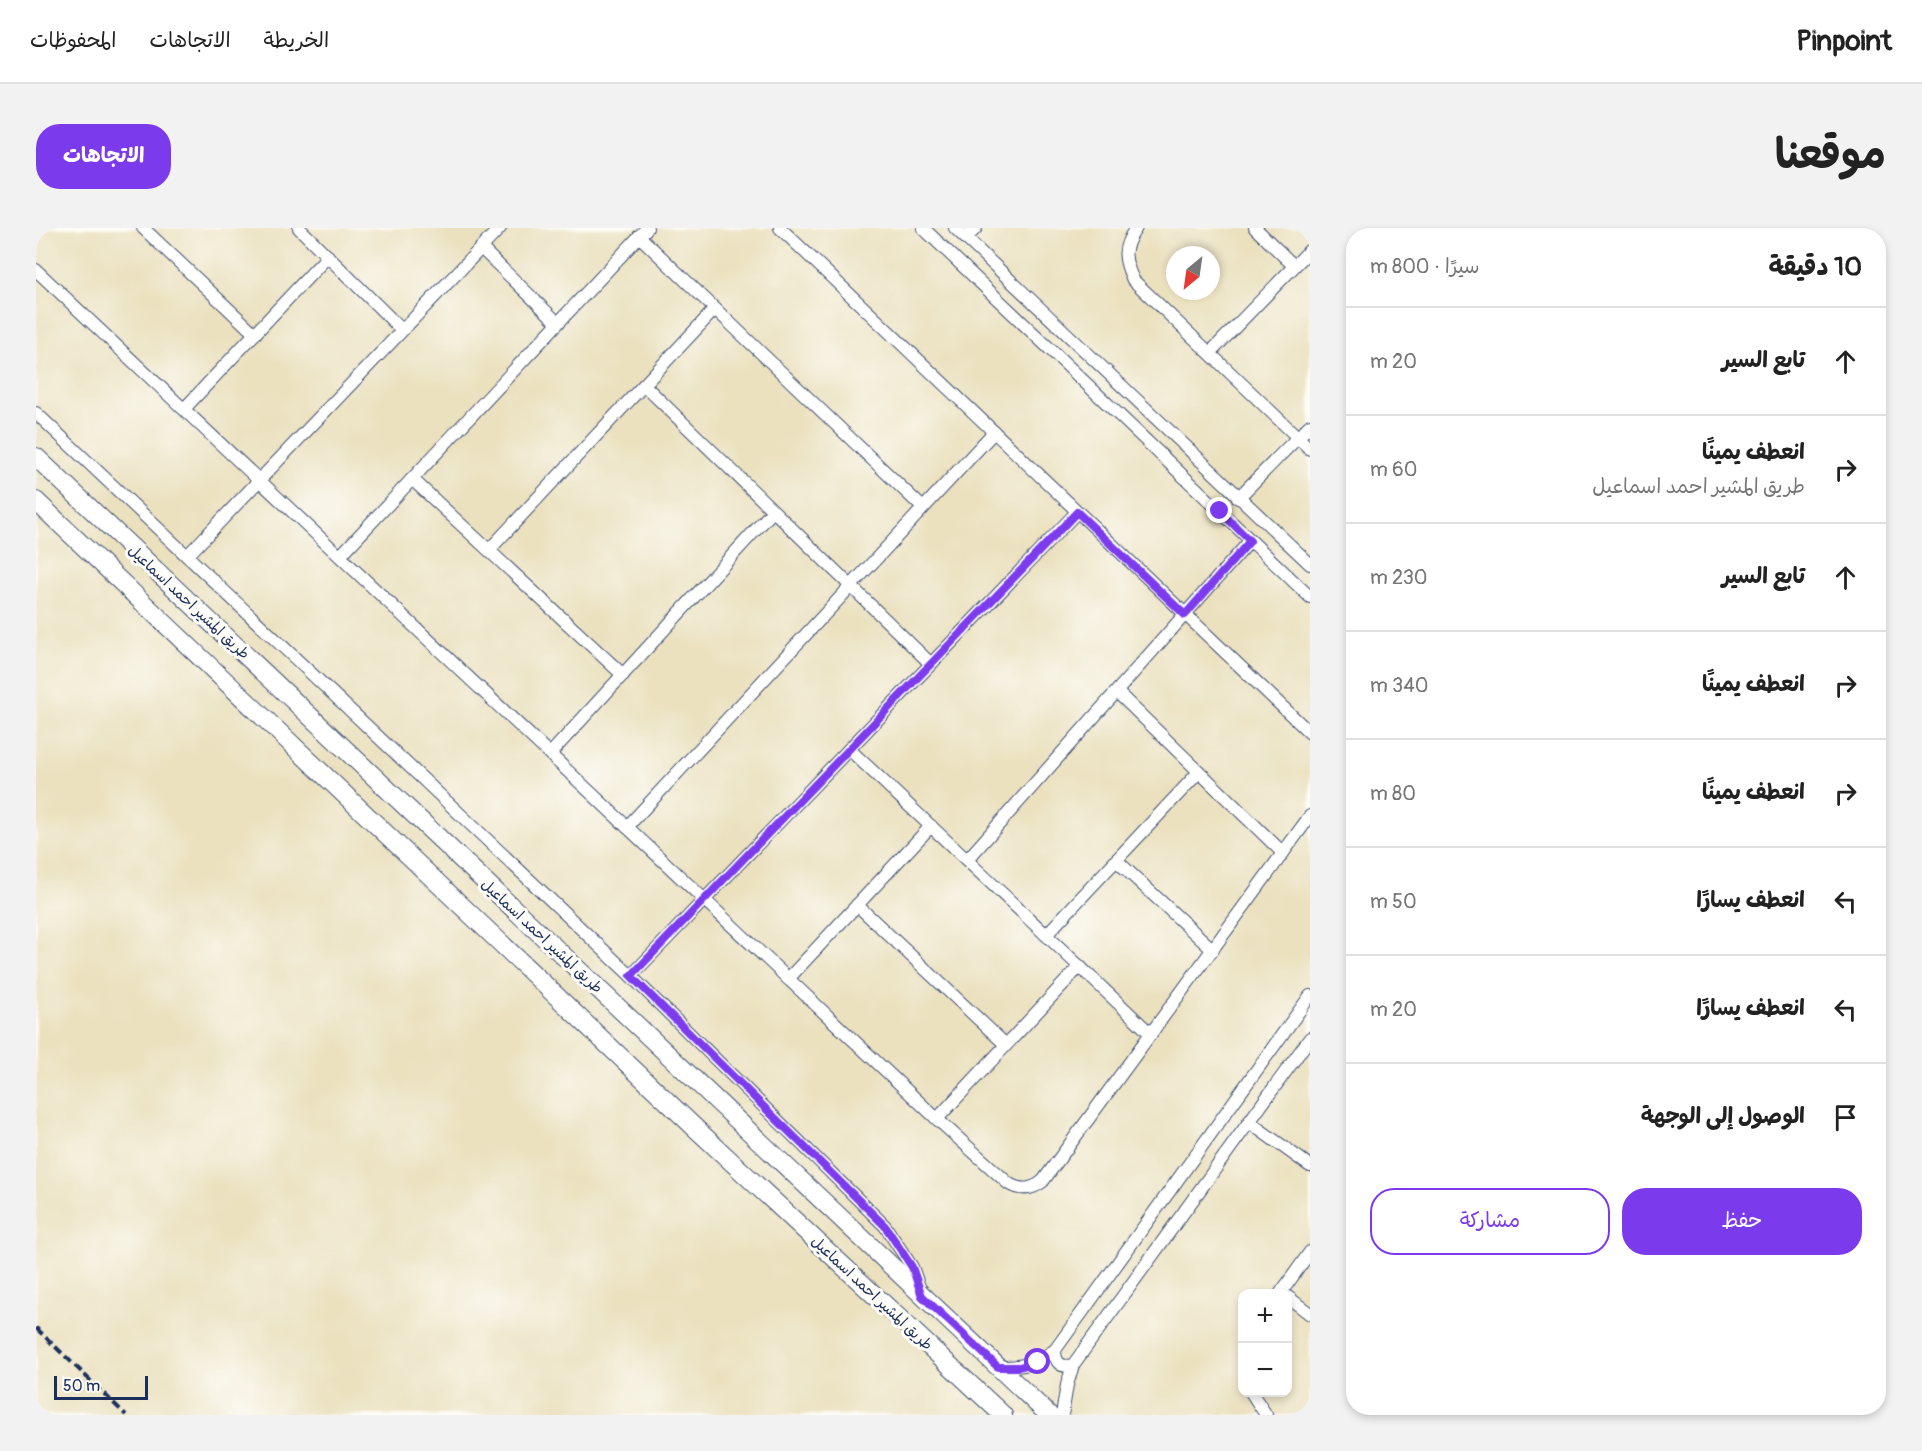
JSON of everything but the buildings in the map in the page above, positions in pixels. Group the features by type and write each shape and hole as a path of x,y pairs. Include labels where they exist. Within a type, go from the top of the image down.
{"street":[{"path":"143,228 255,334"},
{"path":"299,228 402,330"},
{"path":"187,556 500,228"},
{"path":"780,228 1310,733"},
{"path":"923,228 1310,597"},
{"path":"955,228 1310,564"},
{"path":"966,238 976,228"},
{"path":"1136,228 1126,245 1125,263 1133,280 1310,449"},
{"path":"1255,228 1294,266"},
{"path":"340,556 643,232 715,309 923,508"},
{"path":"481,248 558,323"},
{"path":"1210,353 1310,250"},
{"path":"184,409 328,256"},
{"path":"36,270 937,1119 1009,1184 1017,1188 1036,1187 1043,1181 1310,816"},
{"path":"489,550 715,309"},
{"path":"644,385 931,664"},
{"path":"36,413 631,976 885,1226 912,1267 922,1296"},
{"path":"1238,498 1310,425"},
{"path":"627,827 994,432"},
{"name":"طريق المشير احمد اسماعيل","path":"36,456 1049,1415"},
{"path":"412,479 622,675"},
{"name":"طريق المشير احمد اسماعيل","path":"36,501 692,1125 1003,1415"},
{"path":"550,754 773,511"},
{"path":"631,976 1077,512"},
{"path":"967,860 1250,541"},
{"path":"1117,692 1283,854"},
{"path":"849,749 1151,1034"},
{"path":"1046,935 1199,772"},
{"path":"789,979 931,826"},
{"path":"1116,860 1213,950"},
{"path":"857,905 1006,1045"},
{"path":"937,1119 1080,966"},
{"path":"998,1367 1029,1365 1038,1362 1055,1350 1310,996"},
{"path":"1062,1415 1073,1365 1310,1038"},
{"path":"1249,1122 1310,1166"},
{"path":"1286,1289 1310,1252"},
{"path":"1292,1301 1310,1314"},
{"path":"1055,1350 1055,1358 1059,1364 1066,1367 1073,1365"},
{"path":"1254,1397 1266,1415"}],"railway":[{"path":"36,1328 126,1415"}],"route":[{"path":"1038,1362 1019,1367 998,1367 922,1296 912,1267 901,1247 885,1226 631,976 1077,512 1185,615 1250,541 1220,511"}]}
